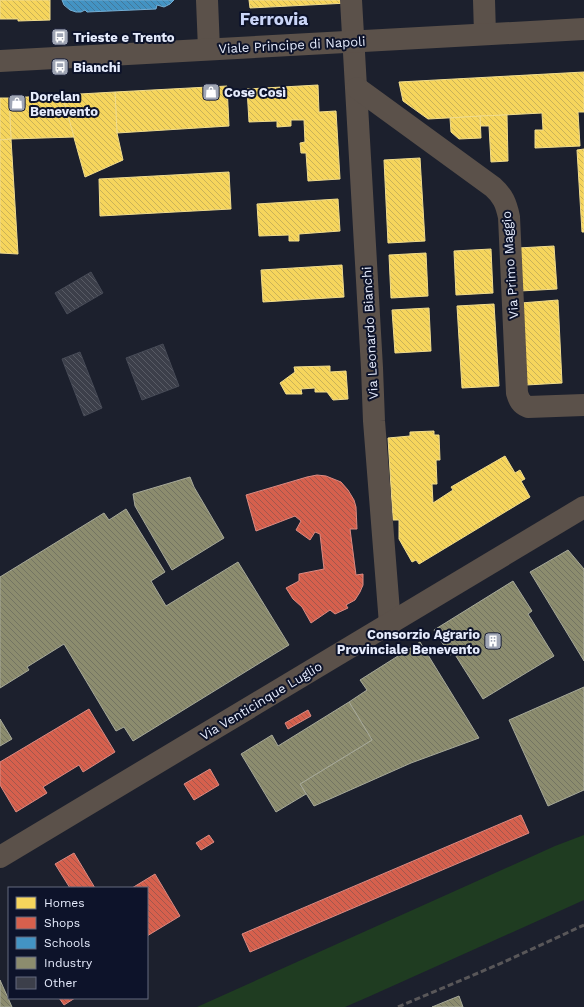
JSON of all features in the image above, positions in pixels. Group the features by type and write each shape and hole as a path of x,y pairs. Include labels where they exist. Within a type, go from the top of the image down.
{"street":[{"path":"207,0 209,49"},
{"name":"Via Leonardo Bianchi","path":"351,0 374,421 390,624"},
{"path":"484,0 485,34"},
{"name":"Viale Principe di Napoli","path":"0,61 584,29"},
{"name":"Via Primo Maggio","path":"357,88 493,187 500,194 507,206 509,217 518,400 523,405 528,407 584,405"},
{"name":"Via Venticinque Luglio","path":"0,857 584,507"}],"green space":[{"path":"584,835 584,900 368,997 345,1007 197,1007 555,846"}],"building: Homes":[{"path":"0,0 50,0 50,20 18,21 18,19 0,19"},
{"path":"249,0 348,0 348,3 250,8"},
{"path":"584,72 584,112 578,112 580,146 535,148 535,130 543,130 542,113 428,119 403,101 399,82"},
{"path":"318,85 319,112 336,111 340,179 308,181 306,153 301,153 300,143 305,142 304,120 291,120 291,126 277,127 277,121 249,122 247,89"},
{"path":"227,86 229,126 117,133 115,92"},
{"path":"115,92 117,133 123,160 85,177 62,95"},
{"path":"62,95 74,137 11,139 9,98"},
{"path":"0,98 9,98 11,139 0,140"},
{"path":"507,115 508,161 491,162 489,126 480,126 480,116"},
{"path":"480,116 481,138 459,139 451,132 450,118"},
{"path":"11,139 18,254 0,253 0,140"},
{"path":"584,149 584,232 582,232 577,150"},
{"path":"420,158 425,241 388,243 384,160"},
{"path":"229,172 231,209 100,216 99,179"},
{"path":"338,199 340,231 299,234 299,241 289,241 289,235 259,236 257,204"},
{"path":"554,246 557,289 520,291 518,248"},
{"path":"491,249 493,293 456,295 454,251"},
{"path":"426,253 428,296 391,298 389,255"},
{"path":"342,265 344,297 263,302 261,270"},
{"path":"558,300 562,383 526,385 521,303"},
{"path":"494,304 499,386 462,388 457,306"},
{"path":"429,308 431,351 395,353 392,310"},
{"path":"330,366 330,372 346,371 348,399 333,400 327,392 315,392 315,388 301,389 302,394 286,394 280,383 295,372 294,367"},
{"path":"434,431 434,435 439,435 440,460 436,460 437,484 432,484 433,503 453,490 451,487 505,456 515,473 520,470 525,479 521,481 530,497 419,564 416,560 412,562 399,539 399,520 393,520 388,438 410,436 410,432"}],"building: Shops":[{"path":"317,475 326,476 341,482 354,500 356,507 357,529 350,529 356,575 363,574 363,585 355,600 346,605 348,608 335,614 330,610 311,623 302,607 293,599 286,588 299,581 299,574 324,569 320,534 315,532 310,540 296,530 301,521 295,516 256,531 246,495"},
{"path":"89,709 115,752 83,772 79,765 43,787 47,793 16,812 0,785 0,762"},
{"path":"308,710 311,716 288,729 285,723"},
{"path":"210,769 219,785 194,800 184,784"},
{"path":"521,815 529,833 250,952 242,934"},
{"path":"209,835 214,842 201,850 196,843"},
{"path":"74,853 94,887 69,887 55,864"},
{"path":"155,874 180,916 148,935 148,887 134,887"},
{"path":"60,999 73,999 64,1005"}],"building: Schools":[{"path":"62,0 174,0 164,7 157,5 156,9 87,12 85,10 76,12 70,10 64,5"}],"building: Industry":[{"path":"190,477 194,487 224,538 172,570 135,506 133,494"},
{"path":"126,509 165,572 151,581 166,606 238,562 289,645 133,741 124,727 116,731 64,644 27,667 29,670 0,688 0,577 104,513 109,520"},
{"path":"568,550 584,569 584,661 530,572"},
{"name":"Consorzio Agrario Provinciale Benevento","path":"513,581 532,611 528,614 554,656 483,699 454,653 450,655 434,630"},
{"path":"420,642 479,738 411,763 314,806 300,784 372,740 349,702 367,690 360,680"},
{"path":"584,687 584,790 548,806 509,720"},
{"path":"349,702 372,740 300,784 306,794 276,812 241,754 272,735 278,746"},
{"path":"0,719 12,739 0,746"},
{"path":"0,980 12,1007 0,1007"},
{"path":"459,996 463,1007 432,1007 449,1000"}],"building: Other":[{"path":"91,272 103,293 67,314 55,293"},
{"path":"163,344 179,386 142,400 126,358"},
{"path":"80,352 102,408 84,416 62,359"}],"railway":[{"path":"398,1007 504,962 584,925"}],"place":[{"name":"Trieste e Trento","path":"60,37"},
{"name":"Bianchi","path":"60,67"},
{"name":"Cose Così","path":"211,92"},
{"name":"Dorelan Benevento","path":"17,103"},
{"name":"Consorzio Agrario Provinciale Benevento","path":"493,641"}],"district":[{"name":"Ferrovia","path":"274,19"}]}
